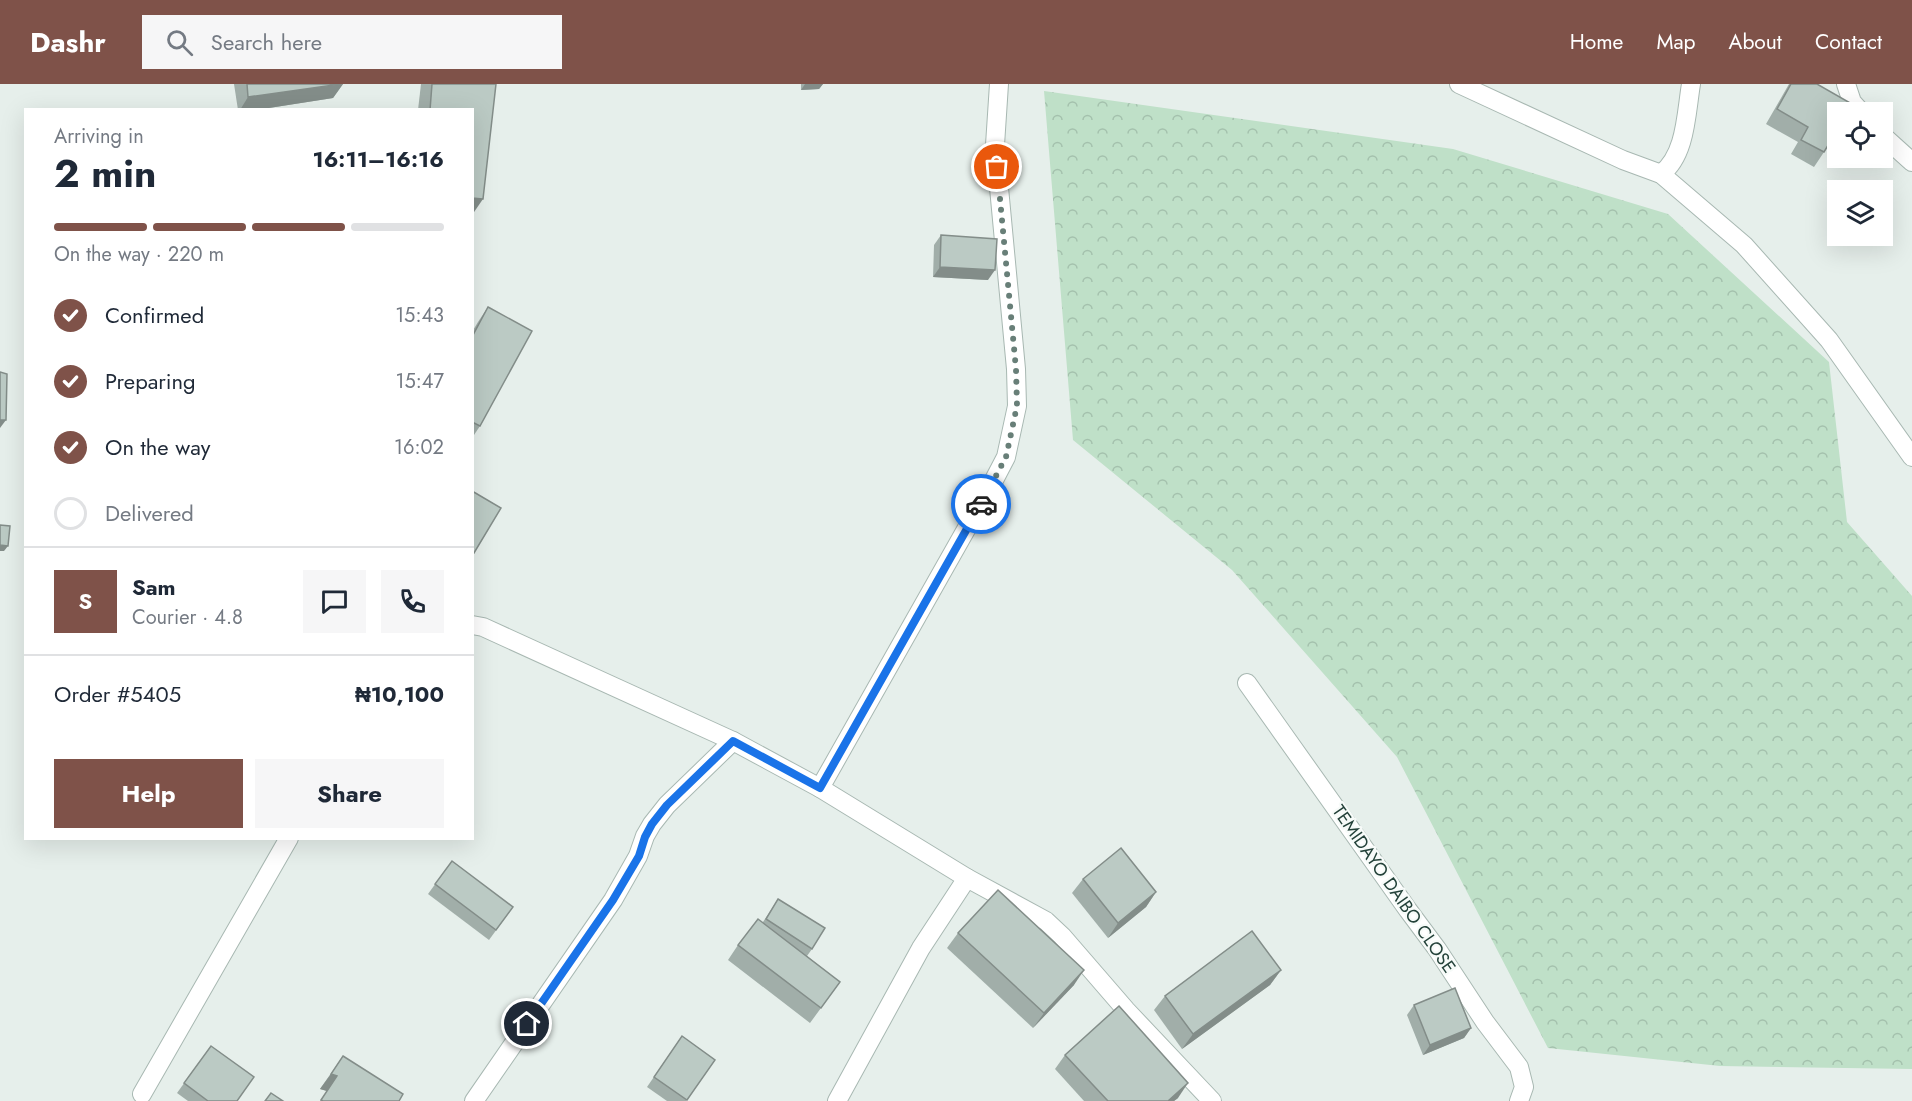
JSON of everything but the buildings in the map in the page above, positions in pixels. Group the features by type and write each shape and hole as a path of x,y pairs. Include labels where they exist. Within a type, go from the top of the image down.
{"street":[{"path":"820,788 1006,457 1017,406 1016,369 995,145 999,84"},
{"path":"1459,84 1623,160 1661,174 1744,245 1829,340 1912,457"},
{"path":"1661,174 1670,167 1678,151 1691,84"},
{"path":"1846,84 1852,102"},
{"path":"1893,145 1912,162"},
{"path":"474,625 483,627 733,741 820,788 967,878 1046,921 1212,1101"},
{"name":"TEMIDAYO DAIBO CLOSE","path":"1247,683 1519,1067 1524,1087 1519,1101"},
{"path":"474,1101 613,900 639,856 652,824 667,805 733,741"},
{"path":"142,1094 288,840"},
{"path":"837,1101 921,948 967,878"}],"green space":[{"path":"1044,91 1453,149 1668,214 1829,362 1847,522 1912,596 1912,1069 1720,1066 1548,1048 1397,757 1232,570 1073,440"}],"way so far":[{"path":"981,504 1006,457 1017,406 1016,369 997,167"}],"route":[{"path":"527,1024 613,900 639,856 652,824 667,805 733,741 820,788 981,504"}]}
